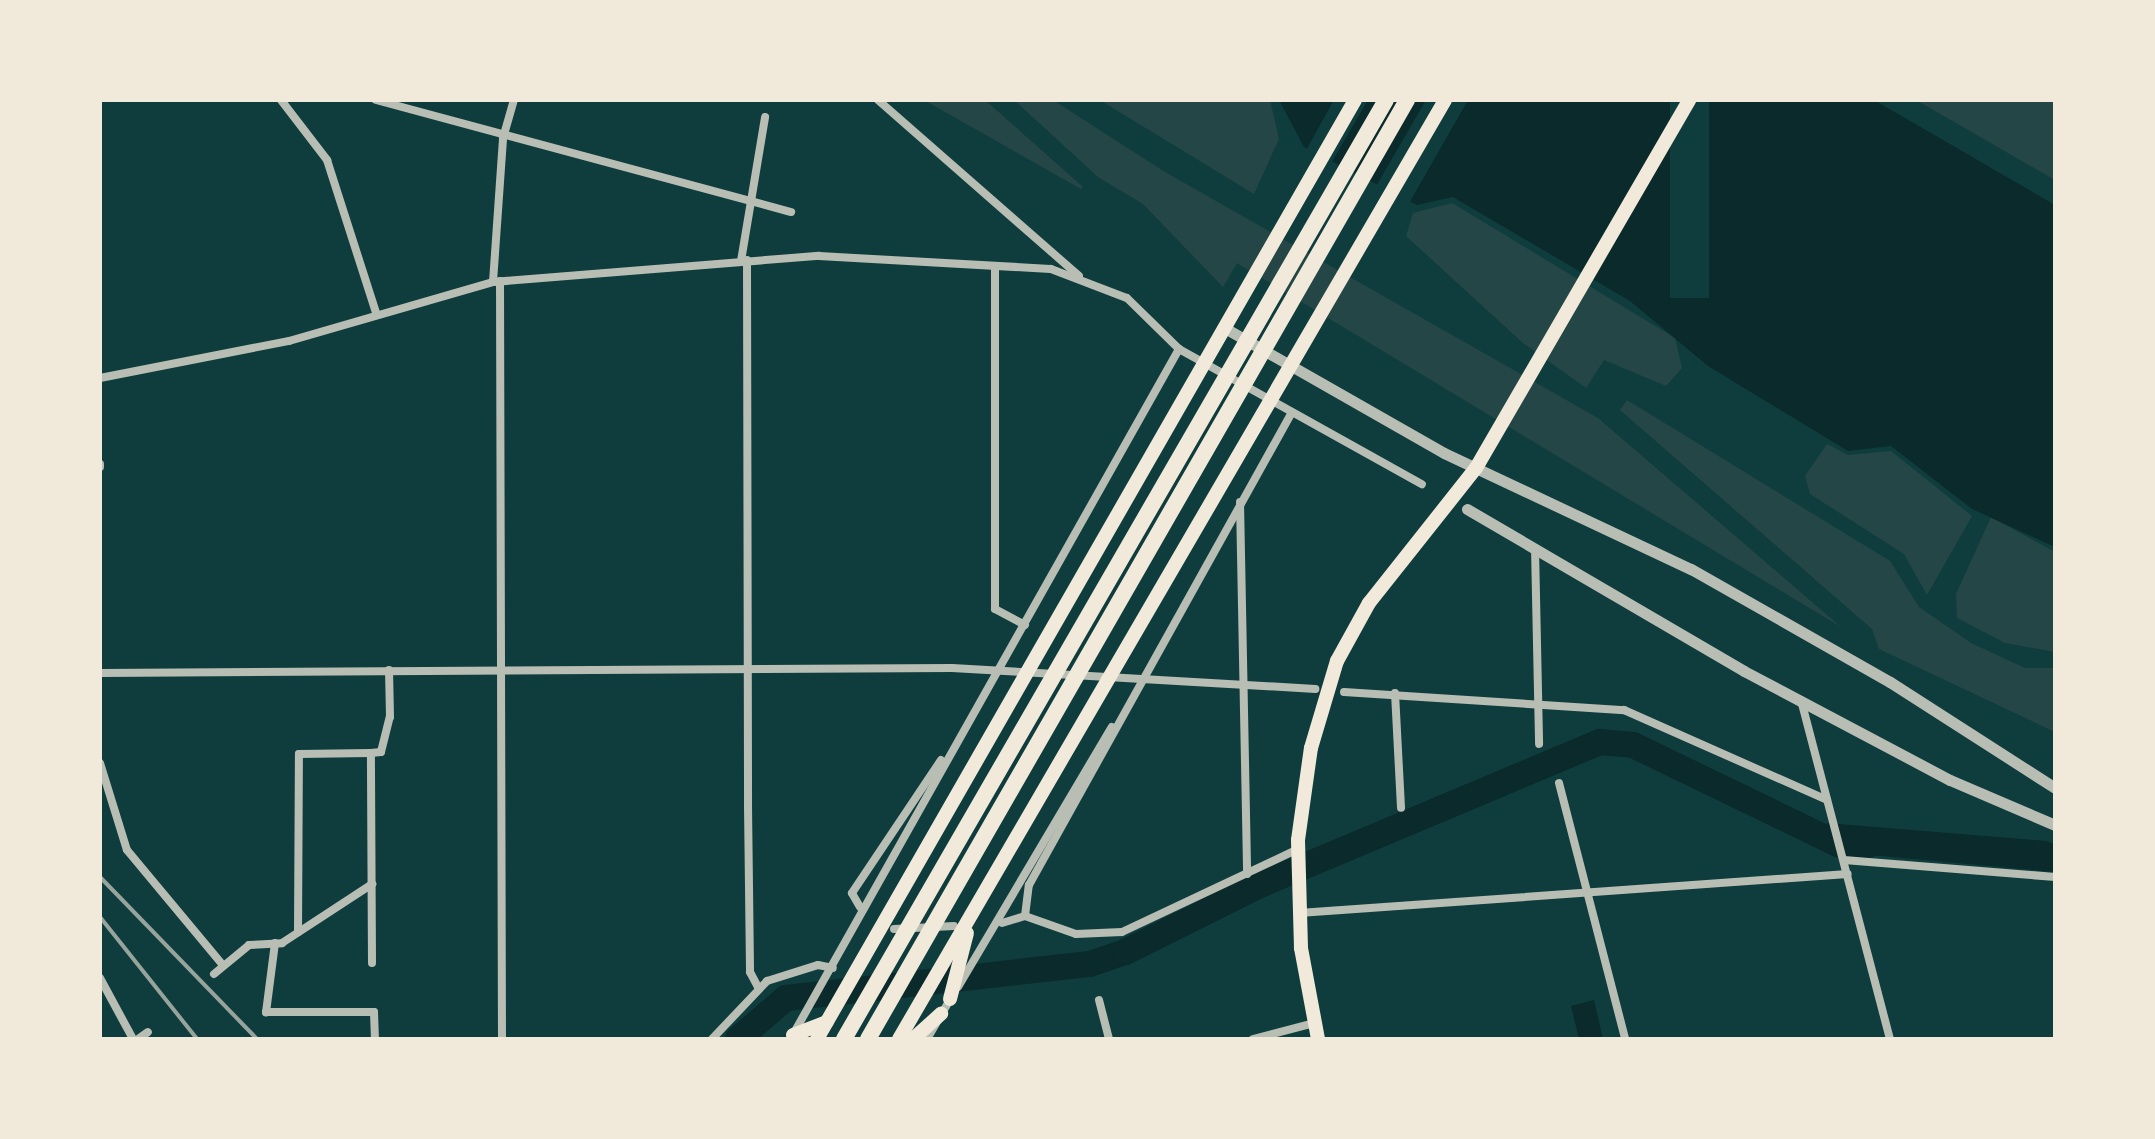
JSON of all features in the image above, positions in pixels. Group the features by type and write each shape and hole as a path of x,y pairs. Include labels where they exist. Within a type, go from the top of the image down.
{"highway":[{"path":"844,1039 1386,100"},
{"path":"868,1039 1407,100"}],"main road":[{"path":"817,1039 1355,100"},
{"path":"913,1039 945,1007 961,927 1445,100"},
{"path":"1318,1039 1299,914 1298,852 1311,748 1337,661 1369,603 1476,468 1689,100"},
{"path":"899,1039 912,1015 956,955"},
{"path":"792,1037 827,1022"}],"street":[{"path":"281,100 327,160 376,313"},
{"path":"376,100 747,204 791,212"},
{"path":"502,1039 496,282 503,138 514,100"},
{"path":"878,100 1080,278"},
{"path":"758,987 750,972 744,261 747,204 765,117"},
{"path":"100,378 289,341 376,313 496,282 744,261 843,256 995,266 1080,278 1127,298 1179,349 1422,484"},
{"path":"995,266 995,609 1025,625"},
{"path":"1223,327 1476,468 1691,569 1890,682 2055,788"},
{"path":"792,1037 833,968 948,752 1025,625 1179,349"},
{"path":"1025,916 1029,885 1292,412"},
{"path":"1240,501 1247,874"},
{"path":"1467,509 1950,780 2055,825"},
{"path":"1535,547 1535,704 1539,744"},
{"path":"100,673 749,667 996,669 1315,689"},
{"path":"298,932 299,754 381,752 390,717 389,670"},
{"path":"1344,692 1624,710 1827,800"},
{"path":"1395,693 1401,808"},
{"path":"927,1039 979,953 1043,833 1130,699"},
{"path":"1801,699 1890,1039"},
{"path":"860,907 852,893 948,752"},
{"path":"371,753 372,963"},
{"path":"100,763 127,850 222,964"},
{"path":"1559,783 1625,1039"},
{"path":"1002,923 1025,916 1076,934 1122,932 1298,852"},
{"path":"1844,860 2055,877"},
{"path":"1299,914 1848,874"},
{"path":"214,974 222,964 249,945 275,943 298,932 372,884"},
{"path":"894,929 961,927"},
{"path":"275,943 266,1012 374,1012 375,1039"},
{"path":"712,1039 758,987 818,965 833,968"},
{"path":"100,978 135,1039 148,1032"},
{"path":"1099,1000 1109,1039"},
{"path":"1253,1039 1314,1023"}],"shaded area":[{"path":"924,100 985,100 1083,187 1081,189"},
{"path":"1014,100 1053,100 1165,172 1598,418 1841,627 1237,263 1223,287 1143,204 1098,177"},
{"path":"1270,100 1279,139 1254,194 1103,102"},
{"path":"1279,100 1874,100 2055,205 2055,547 1972,509 1891,446 1848,451 1708,366 1630,301 1453,197 1417,205 1304,147"},
{"path":"1916,100 2055,100 2055,180"},
{"path":"1452,203 1675,338 1682,368 1666,386 1604,360 1586,388 1523,343 1406,236 1413,213"},
{"path":"1627,400 1890,561 1919,607 1971,643 2025,668 2055,668 2055,732 1879,649 1872,629 1620,410"},
{"path":"1827,444 1848,455 1891,451 1972,516 1927,595 1904,554 1810,494 1805,476"},
{"path":"1991,517 2055,552 2055,652 2005,643 1957,618 1956,594"},
{"path":"1827,823 2046,841 2055,844 2055,872 1837,852"},
{"path":"1594,1000 1603,1039 1579,1039 1571,1006"}],"pier":[{"path":"1334,100 1368,100 1330,165 1305,152"},
{"path":"1426,100 1468,100 1408,205 1375,188"},
{"path":"1670,100 1709,100 1709,298 1670,298"}],"waterway":[{"path":"738,1039 786,998 1090,964 1125,952 1262,884 1600,742 1633,745 1838,844 1868,845"}],"railway":[{"path":"100,877 257,1039"},
{"path":"100,917 197,1039"}]}
